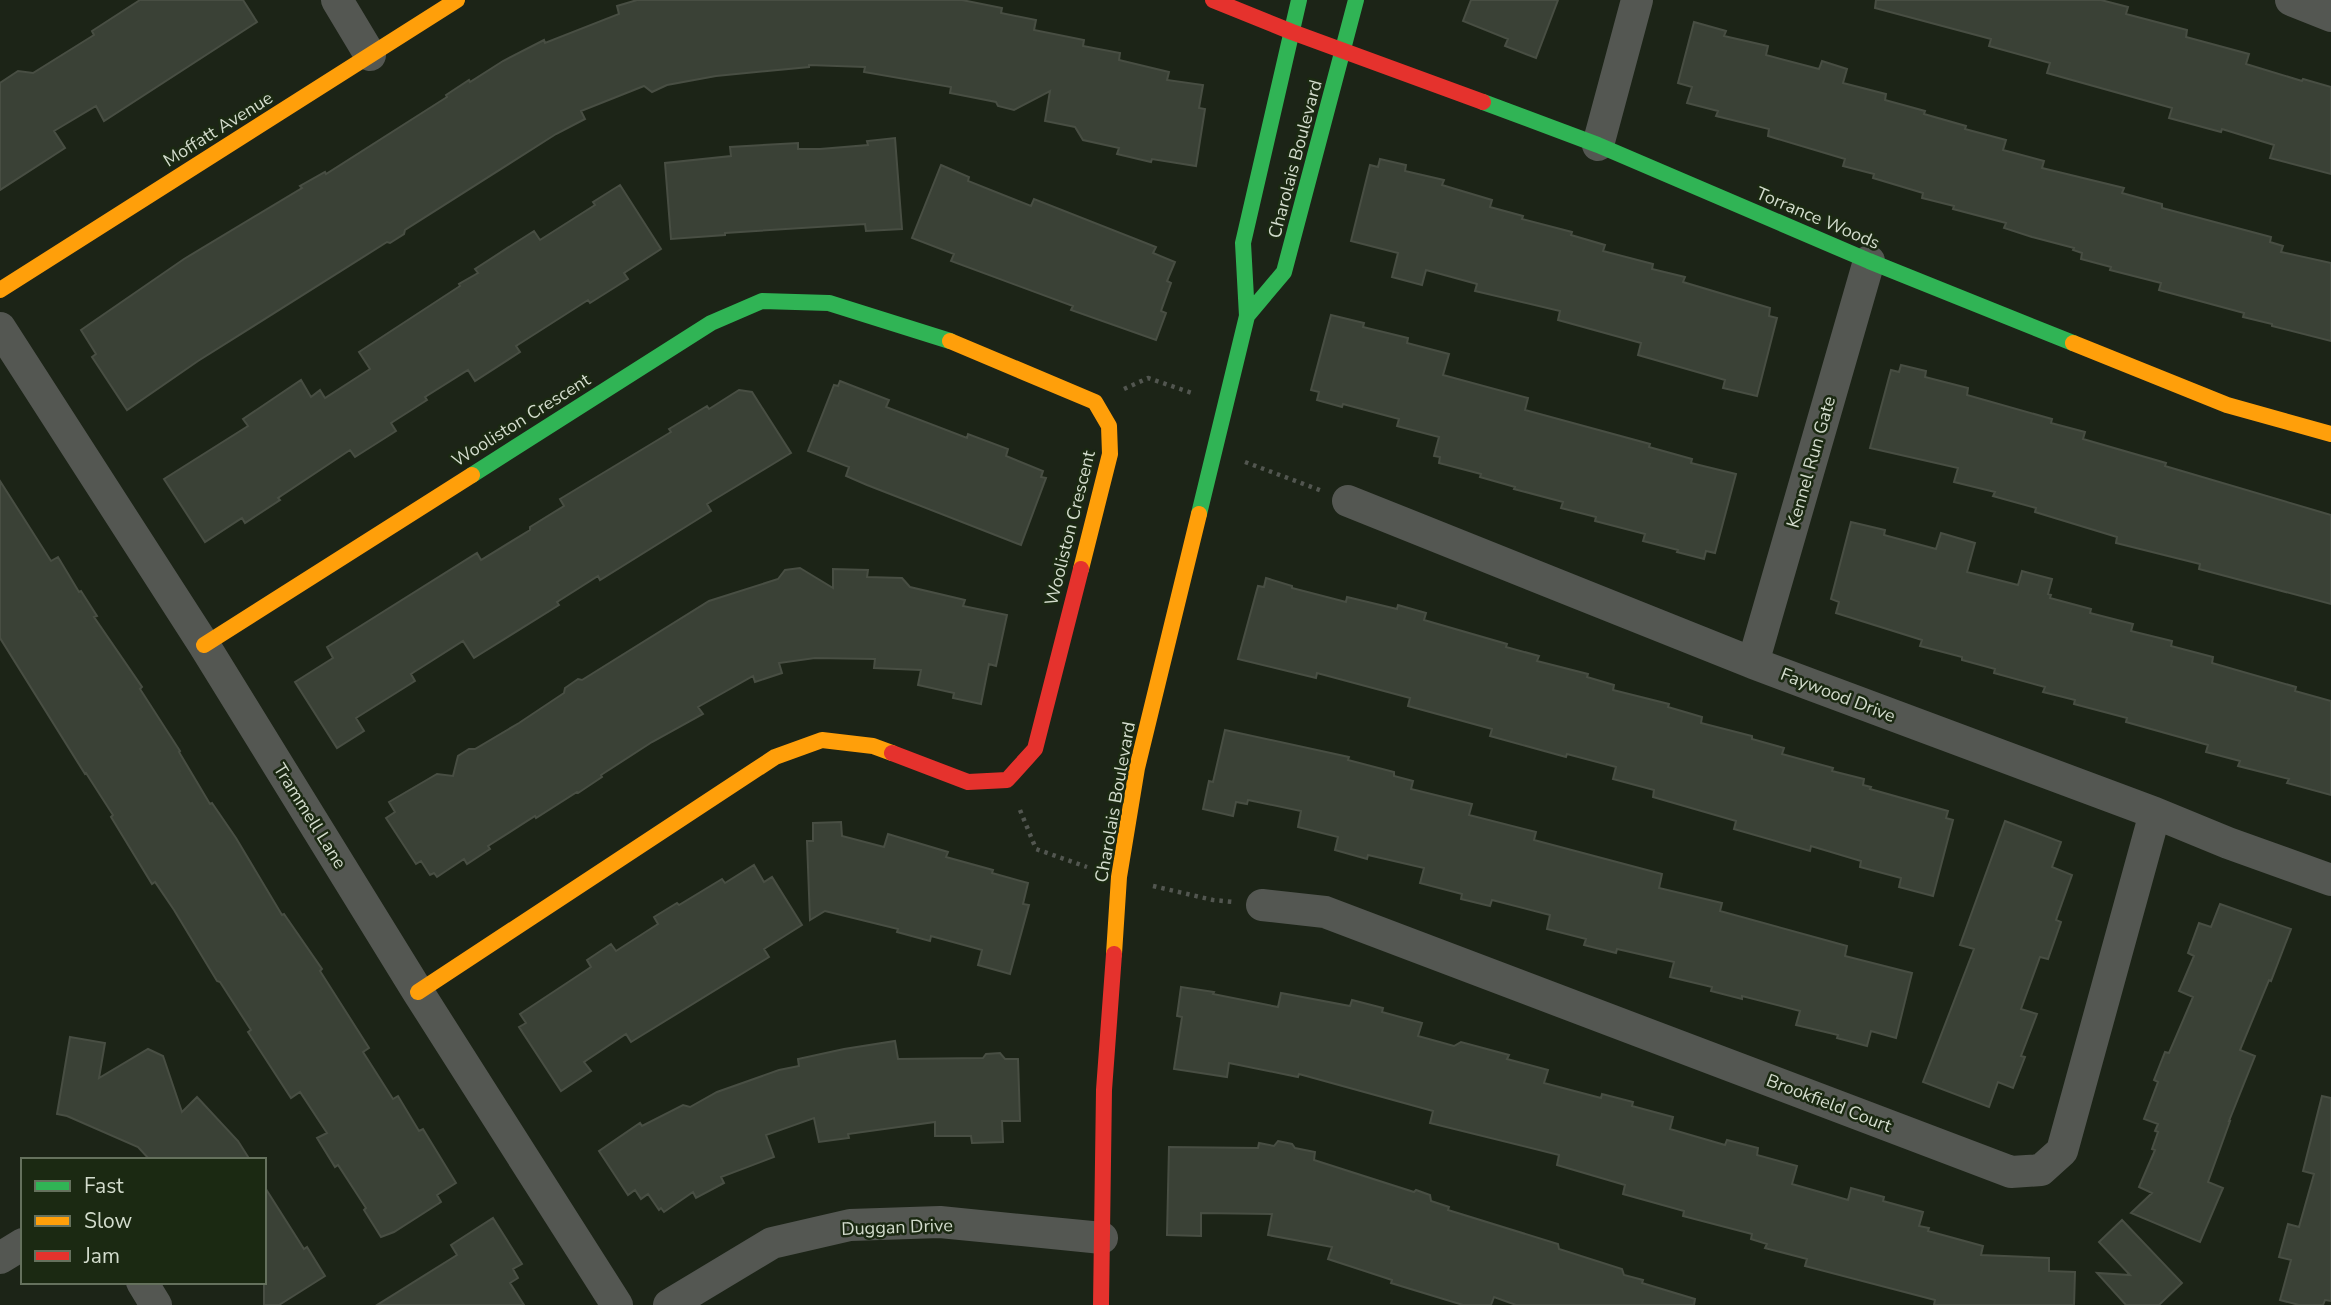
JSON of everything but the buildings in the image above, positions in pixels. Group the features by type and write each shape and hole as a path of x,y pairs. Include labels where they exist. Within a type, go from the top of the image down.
{"street":[{"path":"337,0 370,55"},
{"name":"Moffatt Avenue","path":"0,290 457,0"},
{"path":"1213,0 1292,32"},
{"name":"Charolais Boulevard","path":"1101,1305 1104,1090 1119,877 1138,768 1247,316 1243,243 1299,0"},
{"name":"Charolais Boulevard","path":"1247,316 1284,272 1356,0"},
{"path":"1598,145 1637,0"},
{"path":"2291,0 2331,16"},
{"name":"Torrance Woods","path":"1292,32 1598,145 1869,261 2227,405 2331,434"},
{"name":"Kennel Run Gate","path":"1753,663 1869,261"},
{"name":"Wooliston Crescent","path":"204,645 711,323 762,301 829,303 951,341 1095,402 1109,426 1110,454 1035,749 1007,780"},
{"name":"Trammell Lane","path":"0,328 204,645 418,992 617,1305"},
{"name":"Faywood Drive","path":"1348,500 1753,663 2331,880"},
{"path":"418,992 775,757 822,740 873,746 968,782 1007,780"},
{"name":"Brookfield Court","path":"1262,905 1325,912 2011,1172 2041,1170 2062,1150 2155,814"},
{"name":"Duggan Drive","path":"669,1305 772,1243 850,1225 940,1222 1102,1238"},
{"path":"0,1258 21,1245"},
{"path":"143,1284 156,1305"}],"path":[{"path":"1095,402 1148,378 1226,404"},
{"path":"1214,452 1348,500"},
{"path":"1007,780 1036,849 1119,877 1213,900 1262,905"}],"traffic: fast":[{"path":"1199,514 1247,316 1243,243 1299,0"},
{"path":"1247,316 1284,272 1356,0"},
{"path":"1483,102 1598,145 1869,261 2073,343"},
{"path":"472,475 711,323 762,301 829,303 950,341"}],"traffic: slow":[{"path":"0,290 457,0"},
{"path":"950,341 1095,402 1109,426 1110,454 1081,569"},
{"path":"2073,343 2227,405 2331,434"},
{"path":"204,645 472,475"},
{"path":"1114,954 1119,877 1137,768 1199,514"},
{"path":"418,992 775,757 822,740 873,746 892,753"}],"traffic: jam":[{"path":"1213,0 1483,102"},
{"path":"892,753 968,782 1007,780 1035,749 1081,569"},
{"path":"1101,1305 1104,1090 1114,954"}]}
